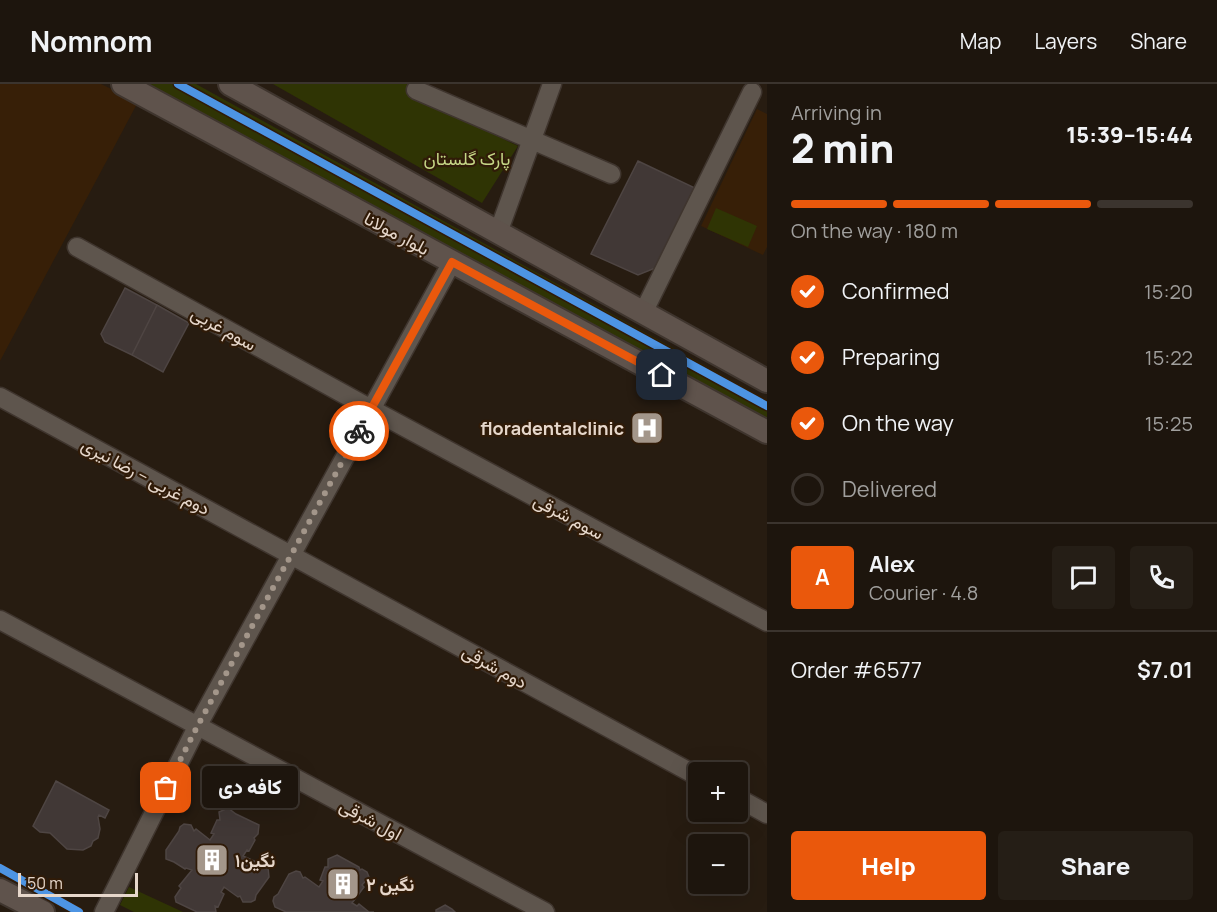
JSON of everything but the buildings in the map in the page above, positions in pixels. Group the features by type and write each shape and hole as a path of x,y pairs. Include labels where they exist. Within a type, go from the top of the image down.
{"main road":[{"name":"بلوار مولانا","path":"123,84 767,432"},
{"path":"230,84 767,381"},
{"path":"0,890 43,912"}],"street":[{"path":"498,233 552,84"},
{"path":"416,90 611,174"},
{"path":"643,313 752,92"},
{"name":"سوم غربی","path":"77,247 371,409"},
{"path":"104,912 198,725 452,262"},
{"name":"دوم غربی -- رضا نیری","path":"0,397 292,555"},
{"name":"سوم شرقی","path":"371,409 767,622"},
{"name":"دوم شرقی","path":"292,555 688,771"},
{"name":"اول شرقی","path":"0,620 545,912"},
{"path":"748,804 767,814"}],"shaded area":[{"path":"0,84 101,84 138,102 0,361"},
{"path":"757,109 767,114 767,247 763,255 701,226"}],"green space":[{"path":"146,84 196,84 767,400 767,424"},
{"name":"پارک گلستان","path":"273,84 410,84 407,93 518,146 482,203"},
{"path":"716,208 757,226 748,247 707,229"},
{"path":"129,887 183,912 134,912 120,905"}],"cycle path":[{"path":"178,84 767,406"},
{"path":"0,868 79,912"}],"way so far":[{"path":"166,788 198,725 359,431"}],"place":[{"name":"floradentalclinic","path":"647,428"},
{"name":"کافه دی","path":"166,788"},
{"name":"نگین۱","path":"212,860"},
{"name":"نگین ۲","path":"343,884"}],"route":[{"path":"359,431 452,262 662,375"}]}
